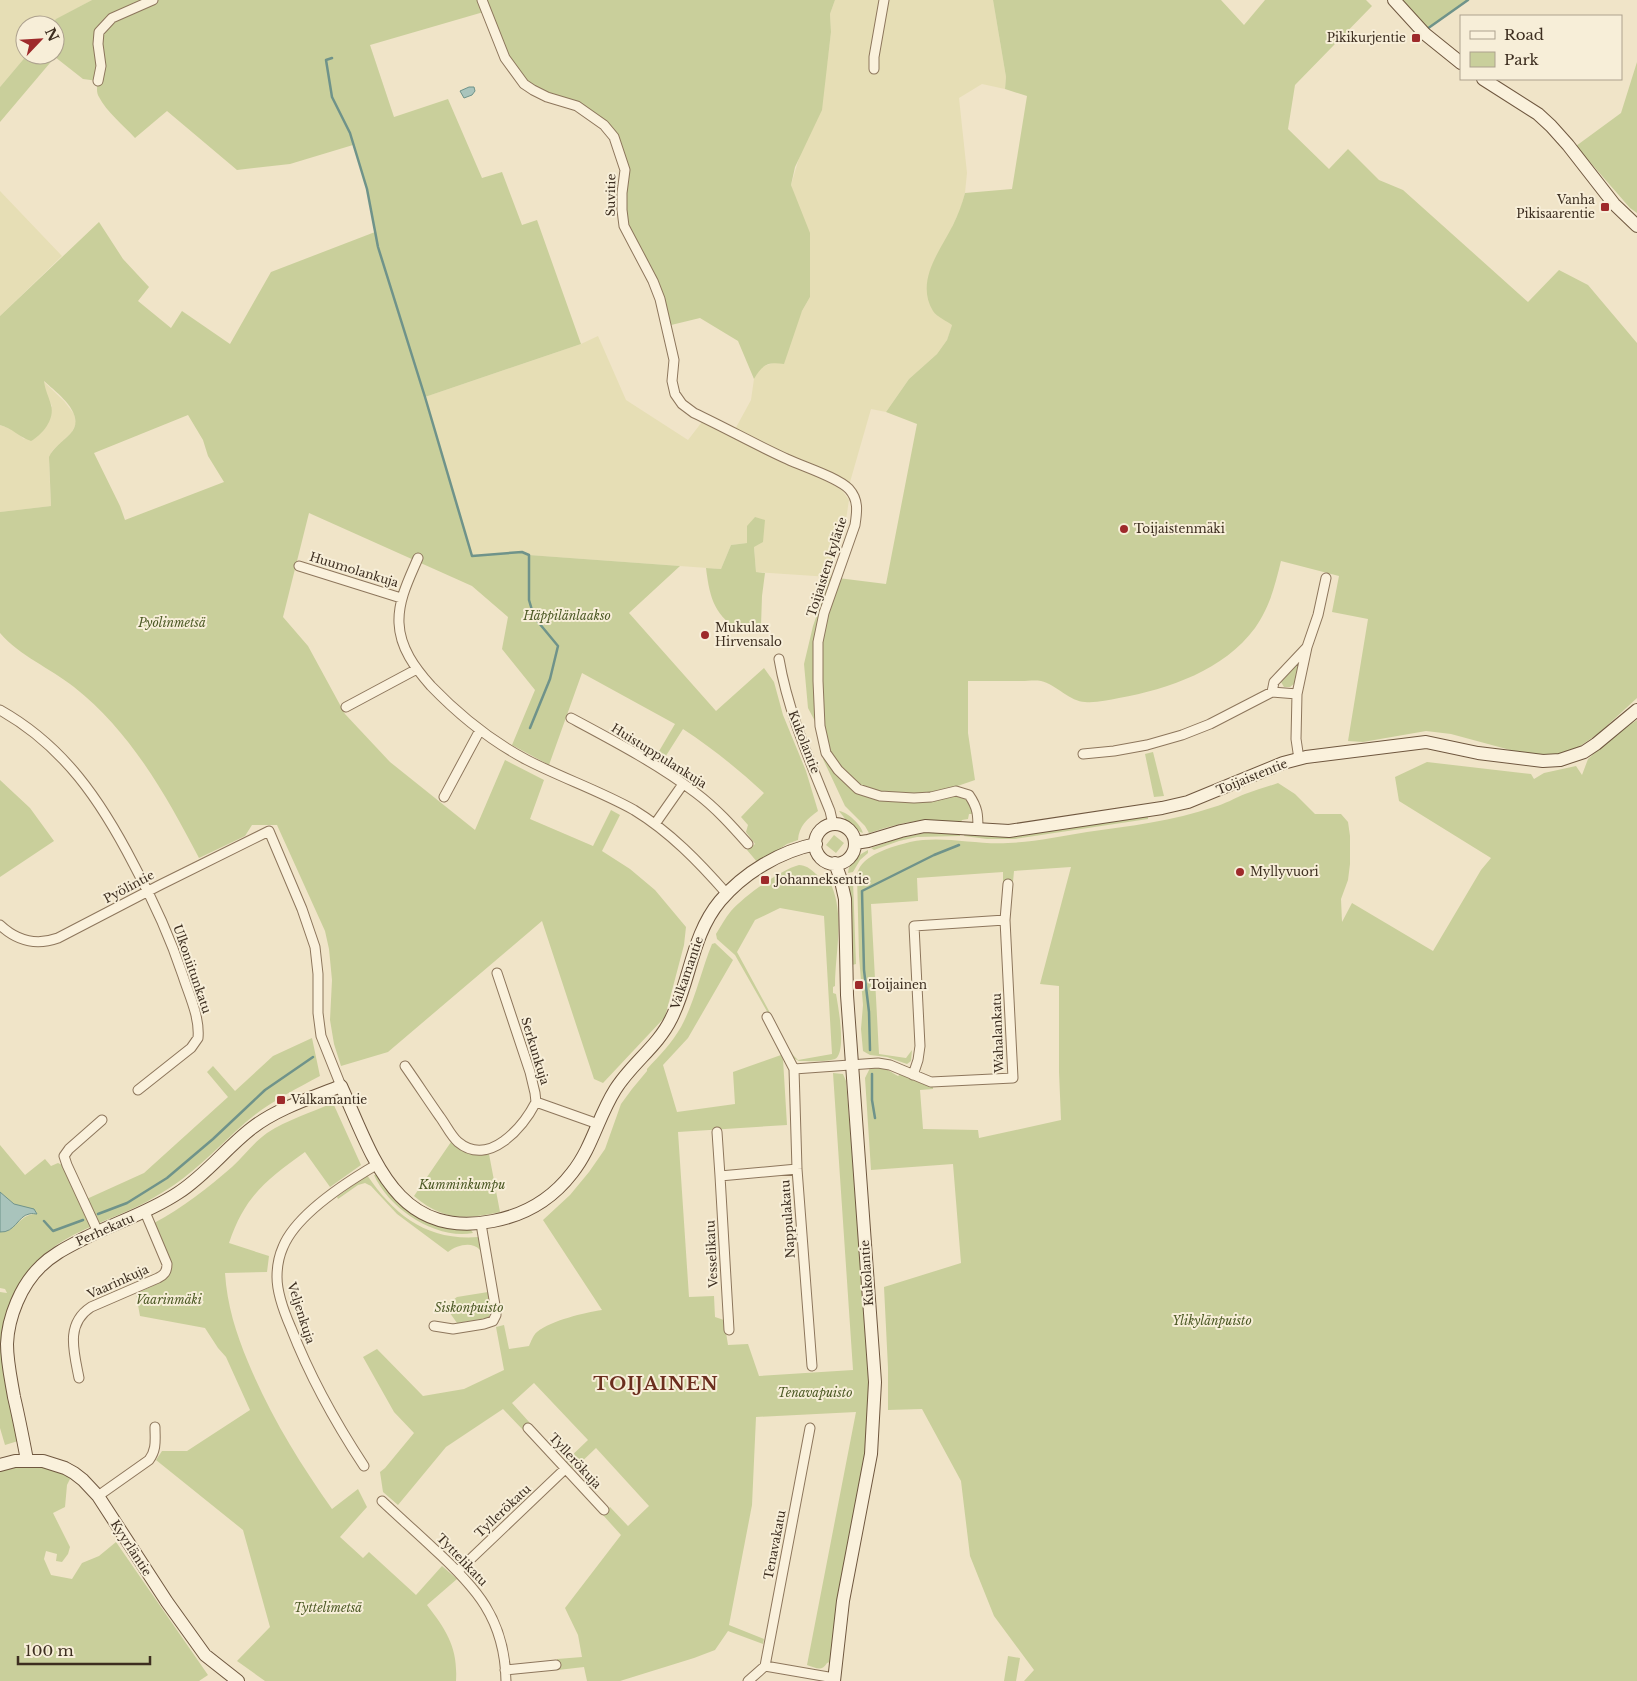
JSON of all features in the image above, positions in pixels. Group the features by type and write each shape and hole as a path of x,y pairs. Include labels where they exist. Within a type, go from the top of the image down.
{"street":[{"path":"98,81 101,66 98,44 99,32 112,18 153,0"},
{"name":"Suvitie","path":"482,0 505,58 524,84 547,97 578,106 604,125 614,138 625,170 622,193 624,226 653,281 667,326"},
{"path":"874,69 874,57 884,0"},
{"path":"1394,0 1425,34 1460,62"},
{"path":"1485,80 1538,114 1551,126 1614,204 1637,226"},
{"name":"Toijaisten kylätie","path":"667,326 674,360 673,388 682,404 694,413 786,459 838,481 850,491 856,501 854,526 824,612 818,642 820,726 826,752 838,770 858,789 880,796 931,797 956,791 969,795 976,805 978,830"},
{"path":"418,558 401,598 399,625 409,657 416,669 443,698 499,744 529,761 613,799 655,824 691,856 726,894"},
{"name":"Huumolankuja","path":"299,566 401,598"},
{"path":"1298,759 1296,739 1297,694 1307,647 1318,615 1326,578"},
{"path":"1272,692 1274,682 1307,647"},
{"name":"Kukolantie","path":"779,659 784,688 791,712 830,810 833,824"},
{"path":"346,707 416,669"},
{"path":"1083,754 1147,745 1182,735 1210,724 1272,692 1297,694"},
{"name":"Ulkoniitunkatu","path":"0,710 38,735 60,755 85,783 121,840 149,892 168,934 199,1031 198,1038 194,1045 138,1090"},
{"name":"Toijaistentie","path":"855,843 925,826 1008,831 1162,808 1188,802 1272,766 1298,759 1426,742 1478,753 1543,761 1560,760 1584,752 1637,710"},
{"name":"Huistuppulankuja","path":"571,718 648,761 683,784 712,805 748,844"},
{"path":"444,797 480,730"},
{"path":"655,824 683,784"},
{"path":"833,824 844,826 848,829 852,833 855,843 851,856 844,862 835,863 830,863 821,857 816,844 821,831 833,824"},
{"name":"Pyölintie","path":"0,925 8,932 24,940 48,942 269,831"},
{"name":"Valkamantie","path":"269,831 315,947 321,1036 376,1165 393,1189 409,1205 429,1217 447,1222 480,1224 513,1216 528,1210 555,1192 572,1173 587,1151 609,1099 622,1079 652,1046 671,1020 704,926 726,894 776,857 816,844"},
{"name":"Kukolantie","path":"834,1680 843,1601 871,1454 874,1399 873,1352 847,995 845,899 835,863"},
{"name":"Wahalankatu","path":"852,1064 886,1064 931,1082 1013,1078 1005,920 1008,884"},
{"path":"912,1075 918,1060 920,1046 914,926 1005,920"},
{"name":"Serkunkuja","path":"497,973 530,1072 536,1102 598,1124"},
{"name":"Nappulakatu","path":"767,1017 794,1069 797,1169 812,1366"},
{"path":"794,1069 852,1064"},
{"path":"405,1066 454,1138 468,1148 485,1150 504,1142 526,1119 536,1102"},
{"name":"Perhekatu","path":"27,1460 9,1368 7,1343 14,1312 24,1288 40,1267 66,1248 145,1212 179,1193 253,1128 269,1117 341,1086"},
{"path":"98,1232 64,1156 69,1149 102,1120"},
{"name":"Vesselikatu","path":"717,1132 729,1330"},
{"name":"Veljenkuja","path":"364,1466 340,1429 301,1353 279,1296 276,1278 283,1247 294,1227 310,1212 376,1165"},
{"path":"720,1176 797,1169"},
{"name":"Vaarinkuja","path":"79,1378 74,1347 74,1333 78,1318 91,1307 158,1278 164,1275 166,1271 167,1264 145,1212"},
{"path":"434,1326 453,1329 484,1324 493,1321 495,1318 496,1311 480,1224"},
{"path":"98,1496 149,1460 156,1446 155,1427"},
{"name":"Tyllerökuja","path":"528,1428 604,1510"},
{"name":"Tenavakatu","path":"765,1666 810,1428"},
{"name":"Kyyrläntie","path":"0,1465 15,1461 43,1461 65,1468 77,1475 98,1496 204,1655 238,1681"},
{"name":"Tyllerökatu","path":"458,1571 565,1469"},
{"name":"Tyttelikatu","path":"382,1501 458,1571 478,1593 491,1616 502,1647 506,1681"},
{"path":"505,1670 556,1665"},
{"path":"751,1680 765,1666 834,1680"}],"shaded area":[{"path":"0,0 92,0 64,15 15,15 15,65 19,65 0,87"},
{"path":"835,0 993,0 1006,77 1005,89 982,84 959,98 967,173 965,193 960,211 952,227 952,325 947,340 937,354 909,379 886,412 871,409 848,489 749,441 841,489 849,500 845,526 830,577 756,572 754,546 747,526 747,543 731,545 721,569 529,555 522,552 472,556 425,397 581,344 598,336 626,400 688,440 705,418 733,433 751,400 754,379 761,367 773,363 810,297 791,185 827,64 831,32 830,14"},
{"path":"0,191 62,256 0,316"},
{"path":"43,381 64,401 74,414 76,423 72,432 52,451 49,464 51,506 0,512 0,425 16,431 24,439 52,406 46,394"}],"green space":[{"path":"92,0 835,0 830,14 831,32 822,110 795,167 791,185 810,233 810,297 802,311 784,364 774,363 766,365 754,379 738,341 700,318 667,326 660,299 624,226 624,180 618,149 594,117 533,90 505,58 487,11 370,45 394,117 448,99 482,178 502,172 522,225 537,220 581,344 425,397 472,556 522,552 529,555 680,566 629,613 716,711 764,668 774,682 783,715 806,771 818,811 804,823 798,840 787,844 758,863 747,850 755,844 746,832 748,825 741,817 764,793 725,759 683,729 662,762 655,758 675,724 582,673 549,765 512,745 535,690 502,649 508,617 472,586 309,513 283,617 308,646 345,714 390,762 475,830 505,760 544,780 530,819 593,846 611,810 620,815 602,851 630,869 655,890 686,927 684,945 665,1017 603,1083 594,1079 542,921 388,1052 341,1066 334,1044 330,1020 332,980 325,931 277,825 252,825 245,836 199,858 174,811 146,766 113,724 74,687 26,655 0,633 0,512 51,506 49,457 75,427 75,419 69,405 44,381 52,410 50,421 40,434 31,441 0,425 0,316 99,222 123,259 149,287 138,301 171,328 182,311 230,344 271,272 375,232 367,189 353,145 290,164 237,170 167,111 135,138 102,102 97,93 98,81 83,79 65,65 64,15","holes":["188,415 203,440 208,456 224,482 125,520 94,453"]},
{"path":"993,0 1221,0 1244,25 1265,0 1366,0 1372,6 1295,85 1288,129 1329,169 1348,149 1379,180 1403,190 1528,302 1559,270 1588,285 1637,343 1637,698 1599,733 1576,749 1554,755 1532,756 1451,734 1426,731 1363,742 1348,741 1368,619 1332,612 1339,576 1281,561 1268,604 1255,628 1242,643 1212,666 1176,683 1157,689 1089,702 1074,699 1041,681 968,681 968,733 975,780 943,791 915,794 870,790 851,780 834,757 808,708 804,664 813,626 830,577 886,584 917,424 886,412 909,379 937,354 947,340 952,325 933,311 928,300 928,277 931,266 955,221 965,193 1012,189 1027,96 1005,89 1006,77"},
{"path":"1401,0 1468,0 1427,29"},
{"path":"1637,62 1637,213 1630,208 1576,146 1621,113"},
{"path":"19,65 48,65 0,122 0,87"},
{"path":"755,517 765,520 763,542 754,547 756,572 765,573 761,626 743,634 726,620 716,606 712,598 706,568 721,569 731,545 747,543 747,526"},
{"path":"1298,666 1295,683 1290,687 1284,687 1281,682"},
{"name":"Ylikylänpuisto","path":"1637,720 1637,1681 1024,1681 1034,1670 994,1616 970,1556 961,1481 922,1409 888,1410 884,1287 961,1263 953,1164 871,1170 865,1078 870,1068 874,1067 888,1070 898,1076 901,1074 933,1086 933,1089 920,1090 923,1129 978,1130 979,1138 1061,1120 1059,986 1040,984 1071,867 1014,871 1013,882 1003,882 1003,872 917,878 918,901 871,904 879,1054 906,1058 912,1050 911,1061 907,1064 887,1057 870,1055 863,1051 861,1029 863,1005 859,956 857,874 860,867 871,856 879,852 910,842 934,839 996,843 1018,842 1135,825 1199,812 1278,783 1295,794 1315,814 1341,814 1348,822 1350,864 1348,880 1341,899 1342,922 1352,903 1433,951 1481,870 1491,858 1399,801 1395,777 1427,762 1531,774 1534,779 1544,773 1576,766 1582,775 1588,759 1612,737"},
{"path":"1153,752 1164,796 1154,797 1145,754"},
{"path":"828,757 864,794 957,796 969,802 974,814 969,814 968,819 962,820 960,824 921,821 898,824 869,833 865,826 845,806 823,759"},
{"path":"0,780 30,808 54,841 0,877"},
{"path":"839,811 854,819 863,833 853,829"},
{"path":"1148,816 1148,819 1015,839 987,839 964,836 965,833"},
{"path":"929,832 960,833 960,836 917,837 874,850 871,848 900,838"},
{"path":"834,835 844,843 836,853 826,845"},
{"path":"868,850 868,853 860,860 853,872 848,873 854,859"},
{"path":"799,865 807,867 821,878 829,880 837,906 838,932 833,993 836,994 841,1039 839,1055 832,1060 799,1061 795,1059 793,1060 785,1045 798,1060 832,1054 824,916 780,908 755,920 737,952 781,1036 735,955 717,939 716,934 729,914 744,898 782,872"},
{"path":"849,878 852,878 853,881 856,964 852,965 850,894"},
{"name":"Tenavapuisto","path":"715,943 733,960 688,1038 663,1065 677,1112 735,1104 733,1072 781,1055 783,1059 787,1125 678,1132 689,1297 714,1296 715,1317 724,1320 728,1345 748,1344 759,1376 853,1370 833,1073 843,1074 846,1081 869,1354 868,1432 862,1479 830,1662 823,1668 807,1665 856,1412 756,1417 752,1505 729,1625 764,1639 763,1644 728,1631 715,1650 694,1658 620,1681 587,1681 584,1667 558,1670 557,1659 582,1657 578,1635 565,1608 621,1535 602,1514 610,1507 628,1526 649,1506 596,1448 574,1469 566,1461 588,1440 534,1383 512,1403 530,1423 523,1430 503,1409 446,1447 398,1505 383,1492 380,1472 414,1433 394,1412 363,1357 377,1349 423,1396 464,1389 504,1370 496,1327 504,1325 509,1349 529,1346 536,1333 551,1324 577,1315 602,1310 543,1220 570,1195 605,1149 621,1104 677,1033 686,1017 712,944"},
{"path":"312,1038 320,1076 254,1115 202,1163 174,1185 134,1208 62,1241 32,1266 13,1298 4,1323 18,1441 5,1445 0,1428 0,1292 7,1293 5,1289 0,1288 0,1232 10,1229 26,1217 37,1214 35,1211 14,1204 0,1192 0,1145 25,1175 45,1159 51,1166 58,1163 64,1166 80,1202 144,1173 228,1097 207,1072 213,1066 235,1091 273,1056"},
{"name":"Tyttelimetsä","path":"333,1103 361,1165 330,1187 305,1152 279,1171 258,1190 242,1213 229,1243 269,1256 267,1272 225,1273 230,1308 244,1351 266,1401 297,1456 332,1509 358,1489 367,1507 340,1537 363,1558 369,1552 416,1595 442,1566 457,1579 427,1605 450,1640 455,1659 456,1681 265,1681 237,1661 270,1627 243,1530 156,1460 162,1451 187,1451 250,1410 226,1357 205,1328 140,1316 136,1294 164,1279 171,1270 172,1264 154,1223 185,1204 214,1182 267,1133 291,1120"},
{"name":"Kumminkumpu","path":"451,1142 469,1152 489,1154 500,1212 464,1217 454,1216 434,1210 414,1196"},
{"path":"367,1175 389,1203 414,1223 444,1235 479,1237 480,1250 477,1247 464,1245 448,1252 397,1214 371,1186 365,1183 358,1185 338,1199 337,1197"},
{"path":"374,1175 430,1223 449,1229 471,1230 473,1233 444,1232 429,1227 415,1219 391,1199 381,1188"},
{"name":"Siskonpuisto","path":"488,1292 491,1312 488,1318 457,1323 445,1306 457,1297"},
{"path":"31,1465 55,1469 71,1477 67,1485 65,1507 53,1513 70,1547 68,1554 62,1562 56,1561 57,1554 46,1551 44,1559 51,1575 72,1579 82,1563 99,1556 116,1542 208,1675 199,1681 0,1681 0,1471"},
{"path":"1008,1656 1020,1658 1016,1681 1004,1681"}],"water":[{"path":"474,87 475,91 472,95 464,98 460,91"},
{"path":"0,1192 14,1204 34,1209 37,1214 25,1215 9,1230 0,1232"}],"waterway":[{"path":"1427,29 1468,0"},
{"path":"332,58 326,60 332,97 350,133 367,189 378,247 472,556 522,552 529,555 529,600 534,617 558,646 550,679 530,728"},
{"path":"870,1050 869,1012 864,970 862,891 934,855 959,845"},
{"path":"98,1214 127,1203 167,1178 213,1139 265,1090 313,1057"},
{"path":"872,1074 872,1100 875,1118"},
{"path":"44,1221 53,1231 83,1220"}],"place":[{"name":"Pikikurjentie","path":"1416,38"},
{"name":"Vanha Pikisaarentie","path":"1605,207"},
{"name":"Toijaistenmäki","path":"1124,529"},
{"name":"Mukulax Hirvensalo","path":"705,635"},
{"name":"Myllyvuori","path":"1240,872"},
{"name":"Johanneksentie","path":"765,880"},
{"name":"Toijainen","path":"859,985"},
{"name":"Valkamantie","path":"281,1100"}],"district":[{"name":"TOIJAINEN","path":"656,1384"}],"park label":[{"name":"Häppilänlaakso","path":"567,616"},
{"name":"Pyölinmetsä","path":"172,623"},
{"name":"Vaarinmäki","path":"169,1300"}]}
